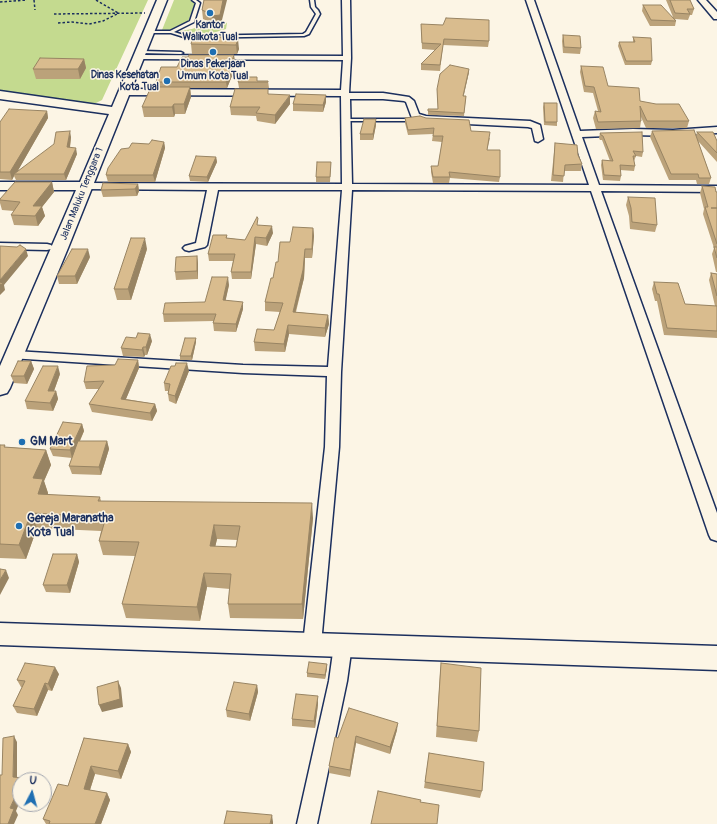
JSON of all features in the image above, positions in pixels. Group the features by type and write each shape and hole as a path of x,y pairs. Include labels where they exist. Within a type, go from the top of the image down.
{"main road":[{"name":"Jalan Maluku Tenggara 1","path":"7,355 60,248 79,186 153,0"},
{"name":"Jalan Maluku Tenggara 1","path":"109,112 124,92 141,55 162,0"},
{"path":"0,95 109,112"},
{"path":"0,99 109,112"},
{"path":"0,186 79,186"},
{"name":"Jalan Maluku Tenggara 1","path":"0,388 7,355 47,247 79,186"},
{"path":"0,634 717,658"}],"street":[{"path":"312,644 332,448 334,372 347,187 345,120 346,0"},
{"path":"530,0 717,535"},
{"path":"702,0 717,17"},
{"path":"141,55 346,58"},
{"path":"124,92 345,94 383,96 406,99 410,101 415,116 419,118 530,124 537,127 538,139"},
{"path":"577,134 717,130"},
{"path":"79,186 717,189"},
{"path":"189,248 201,245 213,187"},
{"path":"0,246 47,247"},
{"path":"7,355 243,369 334,372"},
{"path":"307,824 338,681 343,645"}],"lane":[{"path":"171,32 192,22 198,3 194,0"},
{"path":"150,32 171,32 187,37 304,35 308,33 318,14 313,6 312,0"},
{"path":"141,55 181,53"},
{"path":"345,120 408,121 419,118"}],"path":[{"path":"0,2 27,0"},
{"path":"34,0 35,10"},
{"path":"96,0 118,13"},
{"path":"58,23 72,22 89,24 103,22 118,13"},
{"path":"54,14 147,13"}],"green space":[{"path":"0,0 148,0 102,100 89,104 0,91"},
{"path":"174,0 190,0 195,3 188,22 171,30 162,30"},
{"path":"207,21 211,21 215,25 221,24 221,21 227,23 226,29 206,35 187,34 180,31 192,29 205,24"}],"building":[{"path":"204,0 223,0 220,15 212,16 211,14 202,10"},
{"path":"670,0 690,0 694,9 687,9 690,14 675,13"},
{"path":"643,5 661,5 676,21 651,20"},
{"path":"446,18 489,20 489,41 444,39 440,65 421,64 441,44 422,43 421,24 443,25"},
{"path":"563,35 580,36 581,48 564,47"},
{"path":"202,37 234,37 234,39 238,39 236,45 191,44 192,40 201,40"},
{"path":"633,37 651,38 652,61 626,61 619,42 635,42"},
{"path":"189,55 234,55 229,70 231,70 226,82 156,82 161,67 177,67 182,57 188,57"},
{"path":"40,58 84,59 78,69 33,69"},
{"path":"450,65 469,69 463,96 466,96 464,113 428,111 428,109 438,109 437,89 440,74"},
{"path":"581,66 603,67 608,86 639,88 640,101 656,104 679,104 689,121 647,121 640,106 641,121 598,122 595,111 601,112 594,87 585,86"},
{"path":"240,77 257,77 257,81 268,82 238,82"},
{"path":"151,87 190,87 184,104 174,104 172,107 142,107"},
{"path":"235,89 268,89 268,94 290,95 275,115 256,113 260,107 230,107"},
{"path":"296,94 326,95 323,105 293,104"},
{"path":"544,103 557,103 557,122 545,122"},
{"path":"9,109 47,111 10,172 0,172 0,122"},
{"path":"420,116 426,118 469,120 471,131 490,132 487,150 500,150 500,177 449,172 450,177 433,177 431,166 438,166 443,136 433,136 434,128 408,130 405,118"},
{"path":"364,119 376,119 373,134 360,134"},
{"path":"694,130 711,178 699,178 698,174 671,174 652,131"},
{"path":"70,131 67,147 76,148 64,174 14,174 54,144 56,132"},
{"path":"642,132 643,152 633,151 636,156 633,156 635,166 620,165 621,176 604,175 602,160 613,161 603,136 600,133"},
{"path":"697,132 713,132 717,141 717,153"},
{"path":"152,140 164,142 153,175 106,175 108,168 121,149 129,148 132,143 149,144"},
{"path":"555,143 577,145 578,155 582,164 565,165 564,176 553,175"},
{"path":"196,156 216,157 207,177 189,176"},
{"path":"317,162 331,162 330,177 316,177"},
{"path":"15,182 52,182 33,206 42,206 35,216 11,215 20,202 0,200"},
{"path":"103,183 138,184 135,189 101,190"},
{"path":"702,186 715,187 717,192 717,244 705,207 708,207"},
{"path":"628,197 655,198 657,225 632,222 631,208"},
{"path":"257,217 257,225 272,226 266,238 255,237 251,272 231,272 235,254 208,254 213,235 227,235 226,238 245,240"},
{"path":"293,227 313,228 312,249 305,249 303,270 293,312 328,315 325,328 288,325 284,344 254,342 257,329 274,330 283,303 265,302 271,278 273,278 276,262 278,262 280,242 290,242"},
{"path":"131,238 145,238 128,289 114,289"},
{"path":"20,245 26,249 0,280 0,246 17,247"},
{"path":"714,247 717,247 717,258"},
{"path":"72,249 88,249 75,276 57,276"},
{"path":"197,256 197,271 175,272 176,257"},
{"path":"711,273 717,274 717,296"},
{"path":"212,277 228,277 223,300 243,302 236,324 213,323 216,314 163,314 165,303 205,302"},
{"path":"654,282 678,283 685,304 717,306 717,331 667,328 659,294 657,294"},
{"path":"138,333 150,334 146,347 143,347 142,350 121,348 126,337 136,338"},
{"path":"185,338 196,338 191,356 180,356"},
{"path":"118,359 138,360 121,399 155,404 150,413 89,404 104,381 84,382 87,366 115,365"},
{"path":"18,361 31,361 24,376 11,376"},
{"path":"176,363 187,363 175,396 168,394 170,384 164,383 171,366 175,366"},
{"path":"43,366 58,366 48,391 56,391 50,403 25,401"},
{"path":"63,422 82,424 70,450 50,449"},
{"path":"78,441 107,441 99,467 69,466"},
{"path":"0,445 5,445 4,447 46,450 33,478 43,479 38,494 100,497 98,501 312,503 302,604 228,604 231,574 204,573 197,607 122,604 139,542 99,541 106,517 31,513 19,545 0,544","holes":["214,525 240,526 236,547 210,546"]},
{"path":"53,554 77,554 67,585 43,585"},
{"path":"0,569 6,570 0,580"},
{"path":"309,662 327,664 325,675 307,673"},
{"path":"25,663 55,667 48,684 45,683 34,709 13,706 25,681 17,680"},
{"path":"441,663 481,668 479,731 437,726"},
{"path":"118,681 120,699 99,705 97,687"},
{"path":"234,682 257,685 249,714 226,710"},
{"path":"296,694 318,696 314,721 292,719"},
{"path":"349,708 398,723 390,747 356,736 350,770 329,766 335,737 338,738"},
{"path":"14,736 12,804 10,808 12,808 13,812 8,824 0,824 0,775 2,775 3,738"},
{"path":"84,738 128,744 118,771 91,766 84,789 107,793 95,824 49,824 50,821 43,819 46,812 52,812 52,798 58,784 68,786"},
{"path":"429,753 484,762 482,791 425,782"},
{"path":"378,791 421,800 420,802 439,805 437,824 371,824"},
{"path":"227,811 272,815 270,824 224,824"}],"place":[{"name":"Kantor Walikota Tual","path":"210,13"},
{"name":"Dinas Pekerjaan Umum Kota Tual","path":"213,52"},
{"name":"Dinas Kesehatan Kota Tual","path":"167,81"},
{"name":"GM Mart","path":"22,442"},
{"name":"Gereja Maranatha Kota Tual","path":"19,526"}]}
